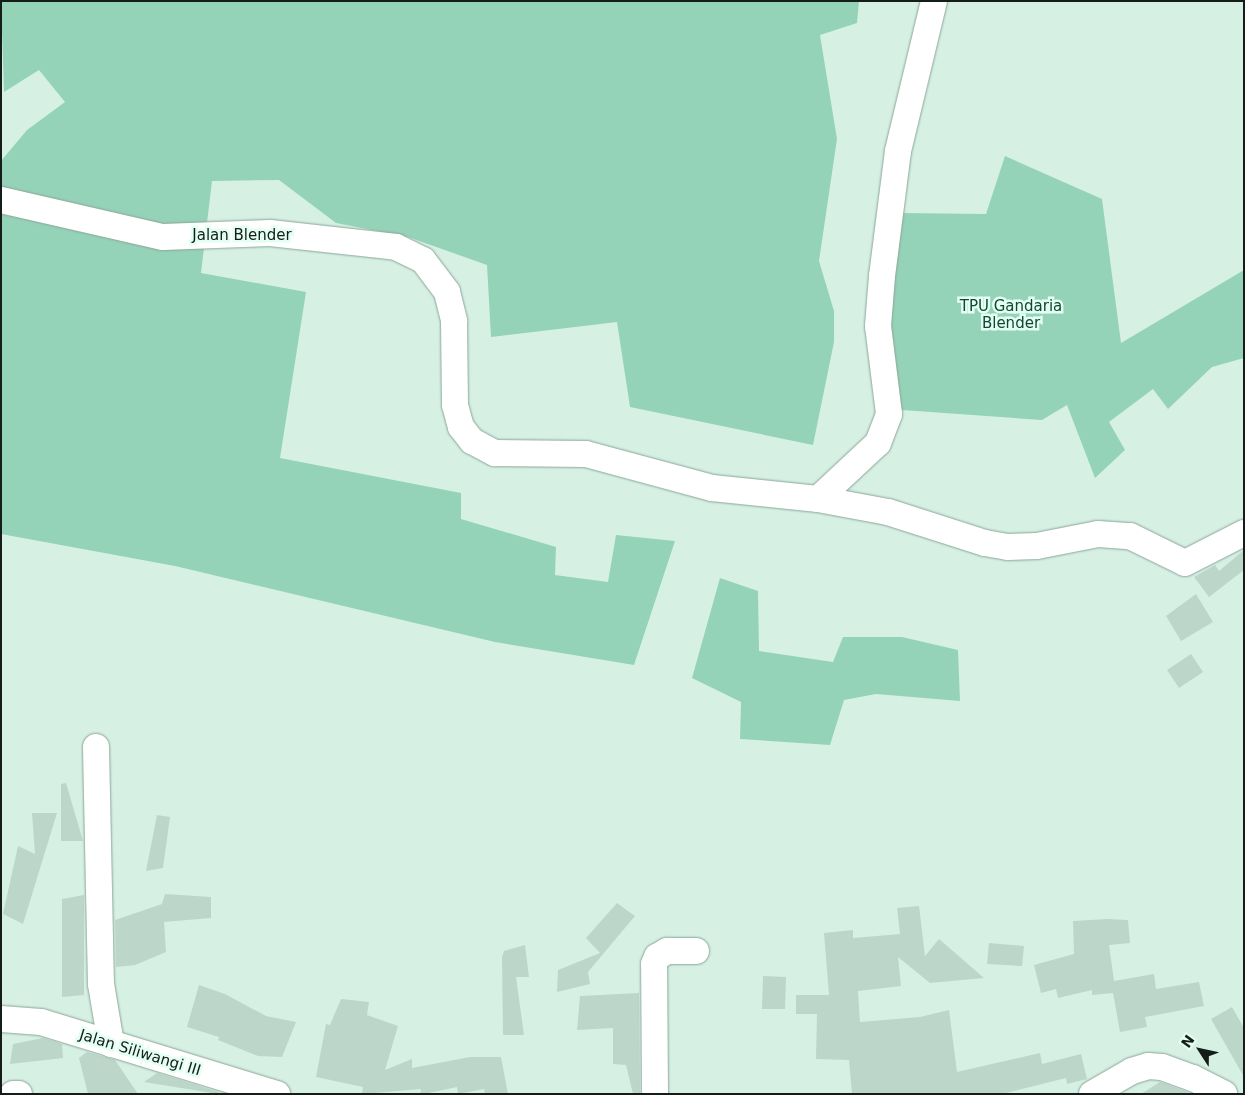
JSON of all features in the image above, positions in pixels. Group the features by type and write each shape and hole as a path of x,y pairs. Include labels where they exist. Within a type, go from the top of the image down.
{"street":[{"path":"818,499 878,443 890,414 878,326 882,276 901,133 928,37 934,1"},
{"name":"Jalan Blender","path":"1,200 163,237 270,233 396,247 423,260 447,292 454,321 455,405 461,428 472,441 495,454 586,454 712,488 818,499 888,512 985,543 1008,547 1037,546 1098,534 1130,536 1185,563 1244,532"},
{"path":"96,748 101,984 111,1044"},
{"path":"655,1094 654,964 657,957 667,951 696,951"},
{"name":"Jalan Siliwangi III","path":"1,1019 40,1022 277,1094"},
{"path":"1092,1094 1132,1071 1148,1066 1162,1067 1193,1078 1224,1094"},
{"path":"13,1094 19,1094"}],"green space":[{"path":"1,1 859,1 857,23 820,35 837,139 819,261 834,311 834,342 813,445 630,407 617,322 491,337 487,265 408,237 336,223 279,180 212,181 201,273 306,292 280,458 461,493 461,519 556,547 555,575 608,582 616,535 675,541 634,665 495,642 175,566 1,534 1,161 27,130 65,102 39,70 4,92"},
{"name":"TPU Gandaria Blender","path":"1005,156 1102,199 1121,343 1244,270 1244,358 1212,367 1168,409 1153,389 1109,422 1125,450 1095,478 1067,405 1042,420 902,410 887,324 900,213 986,214"},
{"path":"720,578 758,591 759,651 833,662 843,637 902,637 958,650 960,701 876,694 844,700 830,745 740,739 741,702 692,678"}],"building":[{"path":"1244,550 1244,570 1209,597 1194,577 1215,565 1219,571"},
{"path":"1196,594 1213,622 1181,641 1166,616"},
{"path":"1191,654 1203,672 1179,688 1167,670"},
{"path":"66,783 83,841 61,841 61,784"},
{"path":"32,813 57,813 23,924 3,914 18,846 35,854"},
{"path":"157,815 170,817 163,868 146,871"},
{"path":"165,894 211,897 211,918 164,922 166,952 135,965 116,967 115,920 162,904"},
{"path":"84,895 84,995 62,997 62,899"},
{"path":"617,903 635,916 588,972 590,984 557,992 558,970 600,953 586,938"},
{"path":"919,906 925,956 939,939 984,978 930,983 898,957 901,986 858,991 860,1022 920,1017 949,1010 957,1072 1040,1053 1042,1064 1081,1054 1087,1079 1067,1084 1066,1078 1002,1094 852,1094 849,1060 816,1059 817,1014 796,1014 796,995 829,995 824,933 853,930 853,938 900,934 897,908"},
{"path":"1128,920 1130,943 1109,945 1114,981 1154,974 1156,989 1199,982 1204,1006 1145,1017 1147,1027 1120,1032 1113,993 1092,995 1092,990 1058,998 1056,989 1041,993 1034,965 1074,954 1073,921"},
{"path":"989,943 1024,946 1022,966 987,964"},
{"path":"525,945 529,977 516,977 524,1035 503,1035 502,957 504,951"},
{"path":"763,976 786,977 785,1009 762,1009"},
{"path":"199,985 225,994 266,1016 296,1022 282,1057 258,1056 218,1040 219,1037 187,1027"},
{"path":"639,993 640,1094 633,1094 626,1065 613,1064 613,1028 577,1030 580,996"},
{"path":"341,999 369,1002 367,1015 398,1026 385,1070 412,1059 412,1068 470,1057 501,1057 508,1094 485,1094 484,1089 458,1094 457,1087 424,1094 420,1094 421,1089 362,1094 363,1087 316,1077 326,1024 330,1025"},
{"path":"1232,1007 1244,1028 1244,1077 1211,1019"},
{"path":"43,1038 62,1044 63,1058 10,1064 13,1044"},
{"path":"87,1052 115,1060 138,1094 88,1094 79,1058"},
{"path":"157,1073 218,1092 218,1094 144,1082"},
{"path":"1160,1082 1187,1092 1188,1094 1141,1094"}]}
